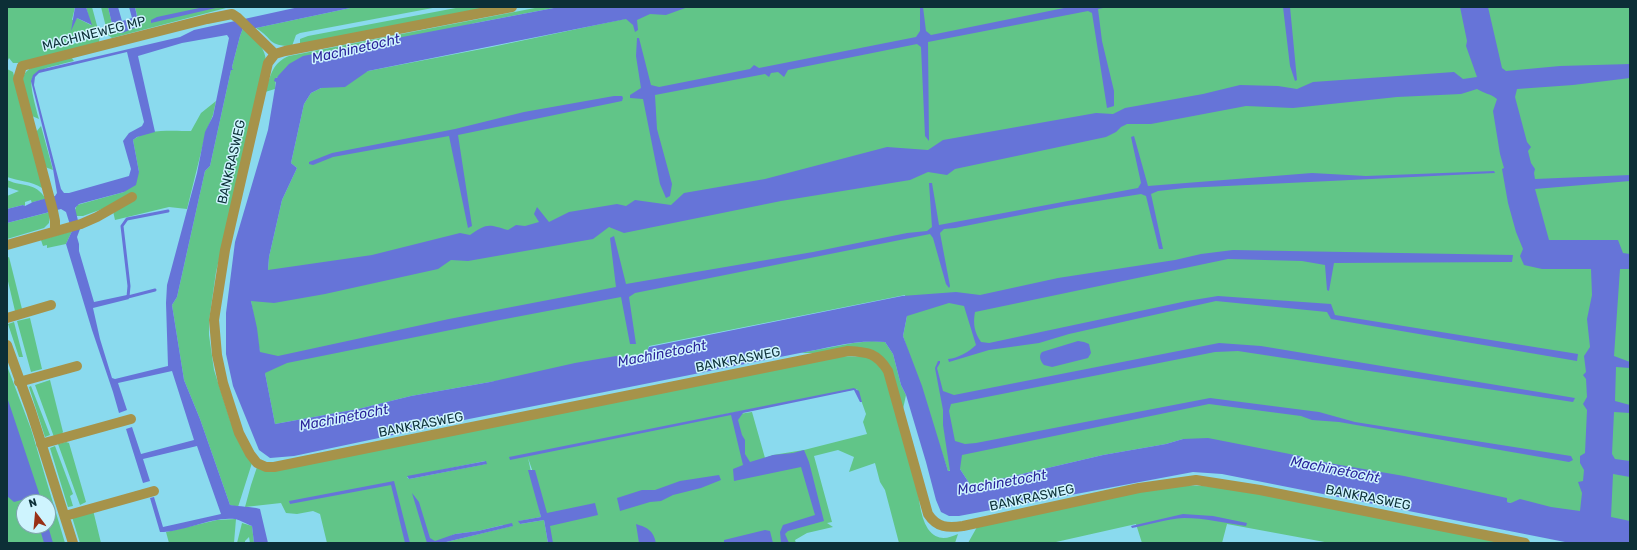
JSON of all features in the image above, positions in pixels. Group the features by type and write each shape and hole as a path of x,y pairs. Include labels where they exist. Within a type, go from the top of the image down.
{"street":[{"path":"275,54 512,7"},
{"name":"MACHINEWEG MP","path":"55,230 56,220 18,79 22,66 232,14 275,54"},
{"name":"BANKRASWEG","path":"275,54 268,63 227,243 214,320 217,355 223,383 239,433 250,454 257,463 266,467 282,466 848,351 860,352 880,358 888,371 928,514 931,519 941,526 950,528 963,526 1139,488 1196,480 1260,490 1525,543"},
{"path":"7,245 55,230 81,224 132,198"},
{"path":"7,318 52,305"},
{"path":"7,345 73,543"},
{"path":"19,382 77,366"},
{"path":"41,444 131,419"},
{"path":"65,516 154,491"}],"green space":[{"path":"7,7 75,7 72,20 77,18 91,25 86,7 92,7 99,33 72,40 70,45 100,35 99,42 19,63 13,63 9,58 7,62"},
{"path":"101,7 108,7 114,32 139,23 135,7 226,8 112,38 108,35"},
{"path":"355,7 438,7 300,33 296,35 292,46 278,45 274,43 256,28"},
{"path":"461,7 497,7 300,45 300,39 308,36"},
{"path":"540,7 559,7 475,23 276,78 275,89 265,92 273,70 279,62 289,56"},
{"path":"681,7 1630,7 1630,522 1511,503 1323,462 1312,464 1300,456 1183,439 1166,444 1103,455 971,486 960,469 948,471 903,336 907,316 905,295 649,346 646,354 636,359 411,396 358,409 275,424 251,301 268,270 269,257 282,200 297,168 291,163 304,104 311,93 368,71 492,47"},
{"path":"243,28 255,39 264,51 266,61 216,272 209,321 209,335 214,370 231,423 252,463 238,507 230,505 200,419 184,380 172,305 177,297 205,171 210,166 231,70 233,70 232,67"},
{"path":"71,57 74,61 38,71 34,76 32,91 39,119 32,116 24,87 23,79 25,74 29,69 43,63"},
{"path":"7,69 13,72 44,188 29,182 7,177"},
{"path":"216,101 213,115 206,132 187,209 169,207 115,220 113,211 116,204 83,216 76,216 75,210 77,205 124,192 139,172 133,140 139,136 153,132 191,131 201,113"},
{"path":"41,126 53,170 45,167 36,132"},
{"path":"7,180 33,187 42,193 46,199 33,202 32,204 31,200 25,202 25,206 23,205 7,209 7,196 19,191 7,187"},
{"path":"50,212 49,223 44,228 7,239 7,223"},
{"path":"72,231 66,244 47,248 47,245 43,246 41,240"},
{"path":"9,257 22,309 15,311 7,277 7,258"},
{"path":"30,318 42,369 31,372 17,321"},
{"path":"14,322 23,357 19,357 8,324"},
{"path":"872,341 885,342 893,354 901,385 906,395 903,409 877,353 800,353"},
{"path":"837,356 869,357 878,363 887,377 916,478 921,511 928,529 935,536 942,538 958,534 955,543 899,543 885,490 880,482 875,463 849,472 854,457 838,450 814,456 832,522 827,523 833,527 807,533 795,540 796,543 549,543 539,490 528,458 541,517 519,521 520,524 544,520 548,543 442,543 512,526 503,525 478,531 455,534 436,543 327,543 320,514 313,511 297,514 286,513 281,503 245,507 257,467","holes":["857,389 866,414 863,422 867,434 765,458 752,412 721,415","485,461 486,464 409,479 407,477"]},
{"path":"7,366 31,429 50,494 16,494 16,534 56,534 56,513 65,543 7,543"},
{"path":"50,380 63,432 61,435 54,437 35,385"},
{"path":"31,386 50,435 45,437 29,387"},
{"path":"66,442 69,443 86,502 80,505 58,444"},
{"path":"55,446 73,494 70,496 73,506 68,507 50,448"},
{"path":"1183,485 1222,487 1511,543 1330,543 1227,524 1222,543 1142,543 1136,524 1056,542 968,543 977,527 1128,494"},
{"path":"93,510 101,543 80,543 72,517"},
{"path":"236,519 234,543 169,543 166,532 217,520"},
{"path":"242,523 252,526 254,543 250,543 249,537 245,543 237,543"}],"water":[{"path":"75,7 86,7 92,25 77,18 71,31"},
{"path":"108,7 118,7 122,21 132,18 129,7 135,7 139,26 122,33 114,32"},
{"path":"204,7 220,7 151,23 151,20 157,17"},
{"path":"299,7 355,7 256,28 243,28 232,67 233,70 231,70 210,166 205,171 177,297 172,305 184,380 200,419 230,505 260,509 268,543 254,543 252,526 235,519 217,520 178,530 160,532 150,498 154,497 163,527 221,514 197,446 143,459 150,481 143,483 126,429 132,427 141,454 194,440 172,371 118,383 127,410 119,413 66,244 72,231 66,212 61,209 7,223 7,209 23,205 25,206 33,202 55,196 57,193 53,169 31,81 33,75 39,70 180,37 194,30","holes":["227,35 229,38 213,116 205,132 197,173 167,285 166,303 168,366 115,379 112,378 100,339 93,308 129,299 127,295 94,302 79,251 77,237 80,229 75,208 79,204 124,192 136,185 139,172 133,140 137,137 155,132 138,56 182,43","127,52 144,122 142,126 129,133 123,141 131,169 129,176 69,193 64,193 61,189 34,85 35,77 39,73"]},
{"name":"Machinetocht","path":"559,7 688,7 666,15 650,14 637,20 638,30 635,32 633,25 626,19 368,71 345,87 321,88 311,93 304,104 291,163 297,168 282,200 269,257 268,270 372,255 460,233 470,235 480,228 488,226 508,230 516,225 525,226 539,222 534,214 537,207 549,222 569,212 617,204 626,206 635,200 671,205 684,193 765,179 887,147 928,150 943,140 1096,113 1113,114 1125,108 1203,94 1240,85 1278,86 1297,89 1313,82 1454,72 1463,79 1477,77 1466,46 1467,41 1460,7 1488,7 1502,68 1506,71 1560,66 1630,64 1630,78 1573,85 1517,89 1515,97 1527,142 1531,147 1528,151 1531,163 1535,169 1535,179 1630,175 1630,181 1535,189 1549,240 1618,240 1623,253 1630,254 1630,269 1620,269 1614,356 1630,362 1630,368 1616,367 1615,401 1630,405 1630,413 1614,412 1612,454 1615,459 1630,461 1630,477 1613,474 1611,517 1630,521 1630,543 1570,543 1222,474 1193,472 959,516 949,516 941,512 936,500 893,354 885,342 874,341 842,344 459,421 294,456 270,458 259,450 233,386 226,354 226,313 235,242 268,130 276,82 274,81 275,78 277,78 289,64 303,56","holes":["1477,89 1497,99 1493,111 1500,154 1504,168 1502,169 1508,203 1516,232 1523,249 1520,256 1524,265 1542,269 1591,269 1592,295 1587,319 1590,347 1584,356 1586,372 1583,375 1586,379 1587,397 1583,404 1587,410 1585,453 1580,456 1580,463 1584,470 1583,481 1578,482 1582,493 1580,511 1551,507 1520,499 1511,503 1507,502 1507,498 1404,476 1323,462 1312,464 1300,456 1208,438 1183,439 1166,444 1103,455 971,486 960,469 962,455 1209,404 1301,416 1312,420 1339,422 1569,462 1573,460 1571,456 1355,422 1319,412 1210,398 976,443 965,444 955,441 949,411 951,404 1215,352 1238,351 1573,402 1575,398 1261,346 1219,343 954,395 943,391 937,368 940,363 940,361 938,361 935,368 943,410 943,425 950,471 948,471 922,386 903,336 907,316 949,303 964,306 976,345 963,354 948,359 949,362 989,350 1039,343 1069,334 1216,301 1327,312 1331,319 1577,361 1578,354 1335,315 1331,304 1218,296 1187,301 989,343 981,342 977,335 974,320 975,312 1228,259 1302,261 1325,265 1327,290 1329,291 1334,263 1512,262 1513,255 1233,250 1201,254 1175,260 1058,278 980,295 956,292 902,296 649,347 646,354 636,359 616,356 575,363 490,382 411,396 358,409 275,424 265,373 287,363 621,297 630,344 636,344 629,297 635,293 930,234 933,238 946,284 949,288 950,286 940,233 944,229 1066,206 1141,194 1146,196 1159,249 1163,249 1151,194 1158,191 1185,188 1495,173 1494,171 1366,176 1312,173 1148,186 1134,136 1131,137 1141,183 1138,188 939,225 932,183 929,183 932,227 927,231 907,233 813,252 626,284 614,236 610,238 616,287 449,319 278,356 260,352 257,328 251,301 274,303 325,294 438,269 451,260 468,261 593,239 609,227 624,233 781,201 910,180 928,172 947,175 955,169 1106,137 1127,124 1151,124 1246,106 1293,108 1397,97 1461,94"]},
{"path":"920,7 923,7 926,31 931,35 1069,7 1108,7 1098,9 1102,41 1114,91 1114,106 1107,108 1092,13 1088,11 928,42 929,141 925,136 921,47 917,44 788,70 784,77 778,72 771,73 769,77 765,74 655,95 657,129 672,184 670,196 666,198 660,184 643,99 630,98 630,95 641,88 636,56 637,38 639,38 651,85 659,87 750,69 754,65 759,68 916,37 920,31"},
{"path":"1283,7 1290,7 1297,80 1295,81 1290,66"},
{"path":"614,96 622,96 622,101 458,135 472,226 468,228 449,136 333,157 313,165 309,164 309,162 332,153 455,129 524,112"},
{"path":"1078,341 1089,344 1091,353 1088,358 1052,367 1044,365 1040,359 1042,352"},
{"path":"854,388 859,391 862,402 860,402 854,390 743,413 738,420 745,440 745,454 750,462 773,455 793,453 804,450 809,462 824,521 788,531 785,534 789,543 781,543 780,532 783,525 815,515 801,467 734,481 733,469 743,465 731,415 510,460 509,457"},
{"path":"7,397 39,494 16,494 16,501 14,502 7,496"},
{"path":"486,461 487,464 409,479 407,476"},
{"path":"528,470 535,470 547,513 595,503 598,515 550,526 553,543 548,543 544,520 520,524 518,521 541,517"},
{"path":"719,475 721,480 701,488 673,495 661,501 650,502 620,511 617,498 642,490 655,490 680,481"},
{"path":"394,481 410,543 405,543 391,485 290,504 289,501"},
{"path":"412,493 419,502 430,538 435,541 455,534 478,531 512,523 513,526 442,543 427,543"},
{"path":"1183,514 1213,516 1247,523 1246,526 1184,518 1132,528 1131,526"},
{"path":"636,524 652,532 656,543 639,543"},
{"path":"765,530 770,531 773,543 724,543 724,540"},
{"path":"41,534 50,534 53,543 44,543"}],"waterway":[{"path":"155,290 128,297 129,286 122,226 127,219 168,211"}]}
